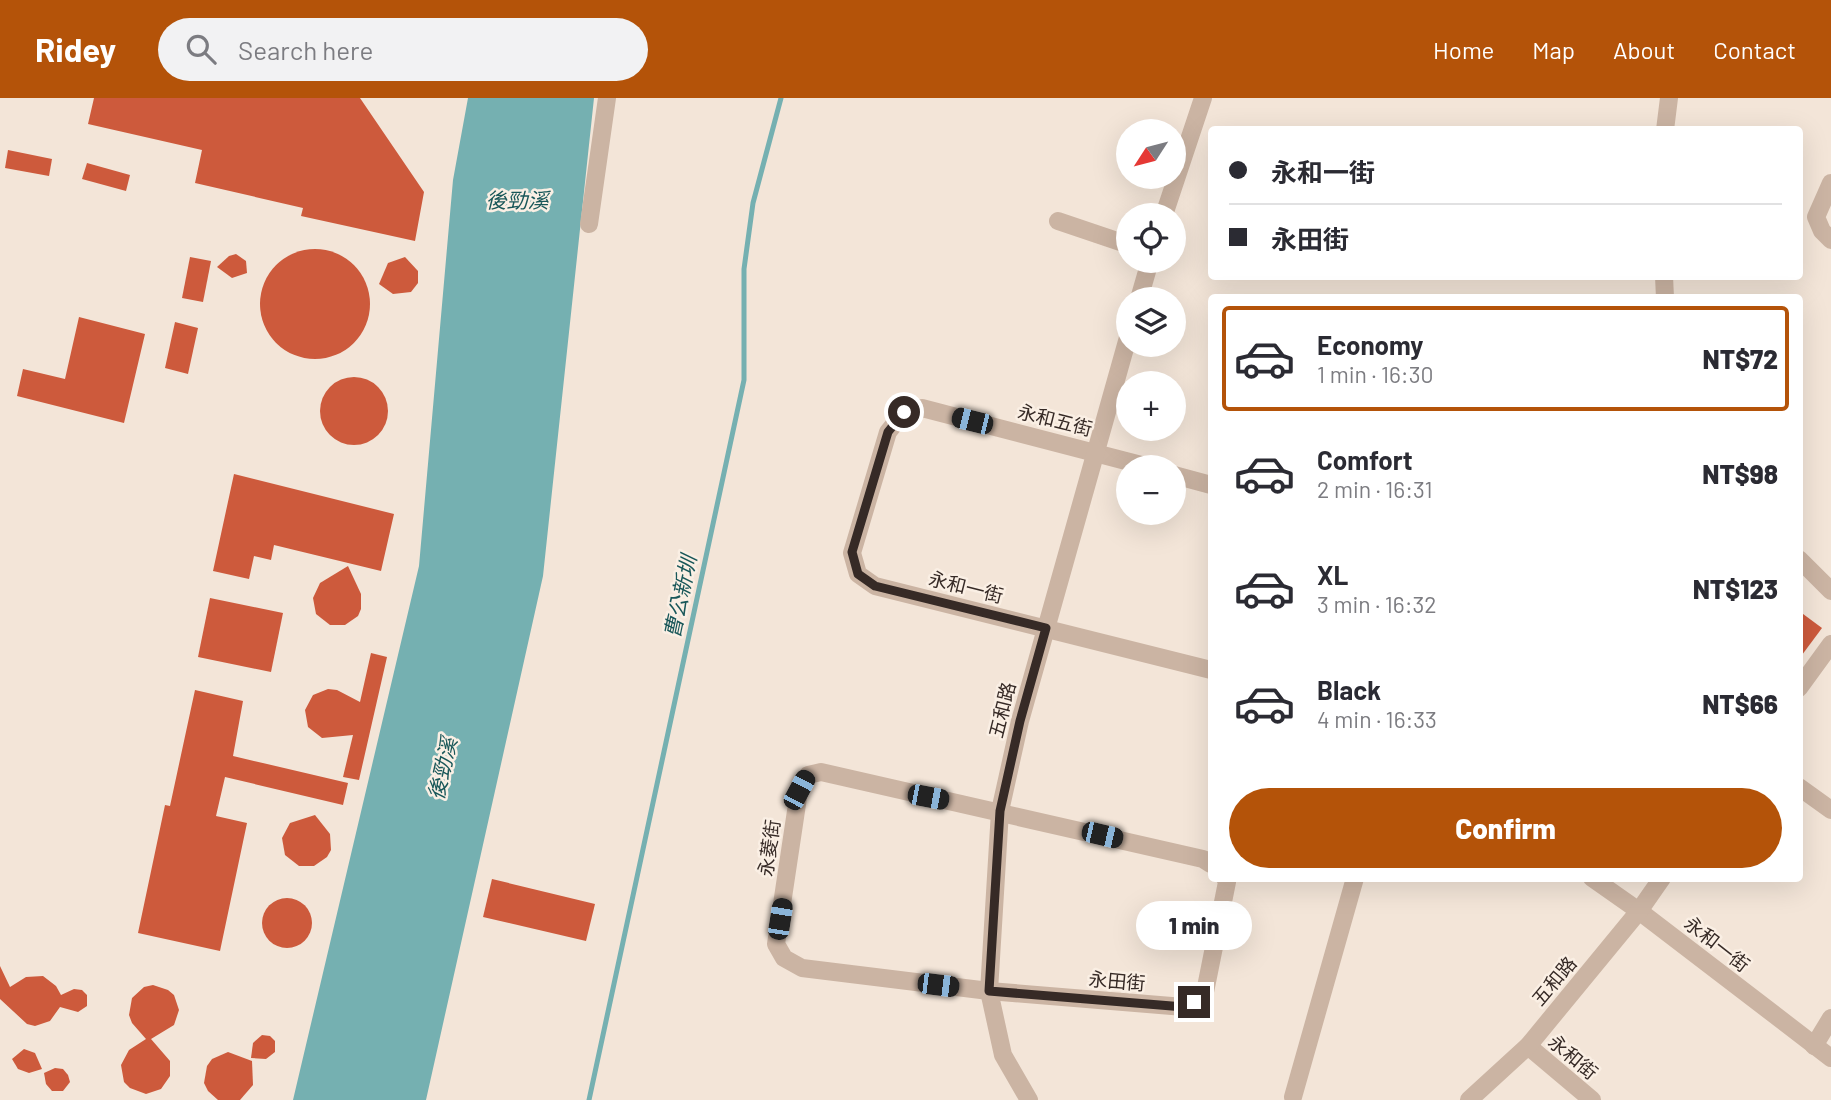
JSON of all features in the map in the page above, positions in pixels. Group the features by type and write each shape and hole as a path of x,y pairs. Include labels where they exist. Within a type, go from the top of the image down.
{"street":[{"path":"589,224 607,98"},
{"path":"1168,203 1203,98"},
{"path":"1666,126 1669,98"},
{"path":"1831,183 1816,217 1822,231 1831,240"},
{"path":"1058,221 1116,241"},
{"name":"五和路","path":"1029,1100 1003,1055 989,991 1000,811 1020,721 1123,357"},
{"name":"永和五街","path":"888,432 904,412 922,408 1116,457"},
{"name":"永和一街","path":"888,432 852,552 858,574 875,586 1208,669"},
{"path":"1186,478 1208,484"},
{"path":"1803,563 1831,591"},
{"path":"1803,682 1831,644"},
{"name":"永菱街","path":"989,991 802,968 783,958 776,944 799,790 808,775 821,772 1000,811"},
{"path":"1803,790 1831,810"},
{"path":"1000,811 1208,862"},
{"name":"永田街","path":"989,991 1184,1007 1205,992 1227,882"},
{"path":"1293,1097 1354,882"},
{"name":"永和一街","path":"1598,882 1831,1058"},
{"name":"五和路","path":"1469,1100 1528,1046 1639,911 1659,882"},
{"path":"1814,1046 1831,1018"},
{"name":"永和街","path":"1528,1046 1592,1100"}],"water":[{"name":"後勁溪","path":"468,98 594,98 543,576 426,1100 293,1100 419,566 453,180"}],"building":[{"path":"94,98 360,98 424,192 415,241 301,216 303,208 195,183 202,150 88,124"},
{"path":"8,150 52,159 49,176 5,168"},
{"path":"87,163 130,175 126,191 82,179"},
{"path":"315,249 336,253 354,265 366,283 370,304 366,325 354,343 336,355 315,359 294,355 276,343 264,325 260,304 264,283 276,265 294,253"},
{"path":"236,254 246,261 247,273 232,278 217,267 229,256"},
{"path":"190,257 211,261 203,302 182,298"},
{"path":"405,257 418,271 418,283 411,292 393,294 379,284 388,263"},
{"path":"79,317 145,334 124,423 17,396 23,369 65,379"},
{"path":"175,322 198,328 188,374 165,368"},
{"path":"354,377 367,380 378,387 385,398 388,411 385,424 378,435 367,442 354,445 341,442 330,435 323,424 320,411 323,398 330,387 341,380"},
{"path":"234,474 394,514 381,571 274,545 271,560 254,556 249,579 213,571"},
{"path":"348,566 361,594 361,609 358,616 345,625 330,625 316,614 313,598 320,583"},
{"path":"210,598 283,613 271,672 198,657"},
{"path":"1803,614 1822,628 1803,654"},
{"path":"371,653 387,657 359,780 343,777 353,735 322,738 308,727 305,710 313,695 328,689 337,690 360,702"},
{"path":"195,690 243,701 233,756 348,783 343,805 225,777 216,816 247,823 220,951 138,933 165,805 170,806"},
{"path":"315,815 330,834 331,850 327,857 314,866 299,866 285,855 282,838 290,823"},
{"path":"492,879 595,904 586,941 483,917"},
{"path":"287,898 305,905 312,923 305,941 287,948 269,941 262,923 269,905"},
{"path":"0,966 10,987 26,977 43,976 56,986 61,995 74,989 82,990 87,995 87,1006 78,1012 60,1007 50,1021 35,1026 27,1024 0,999"},
{"path":"153,985 174,995 179,1010 174,1025 151,1039 170,1061 170,1076 161,1089 146,1094 130,1088 124,1082 121,1065 129,1050 146,1039 132,1023 129,1015 132,998 144,987"},
{"path":"262,1035 270,1036 275,1041 275,1052 266,1059 251,1058 253,1043"},
{"path":"24,1049 35,1053 42,1069 29,1073 18,1069 12,1059"},
{"path":"228,1052 252,1061 253,1085 240,1100 218,1100 204,1083 207,1066 212,1059"},
{"path":"55,1068 63,1069 68,1075 70,1082 63,1091 52,1091 46,1084 44,1073"}],"waterway":[{"name":"曹公新圳","path":"589,1100 744,380 744,269 753,203 781,98"}],"route":[{"path":"904,412 888,432 852,552 858,574 875,586 1046,628 1020,721 1000,811 989,991 1184,1007 1194,1002"}]}
